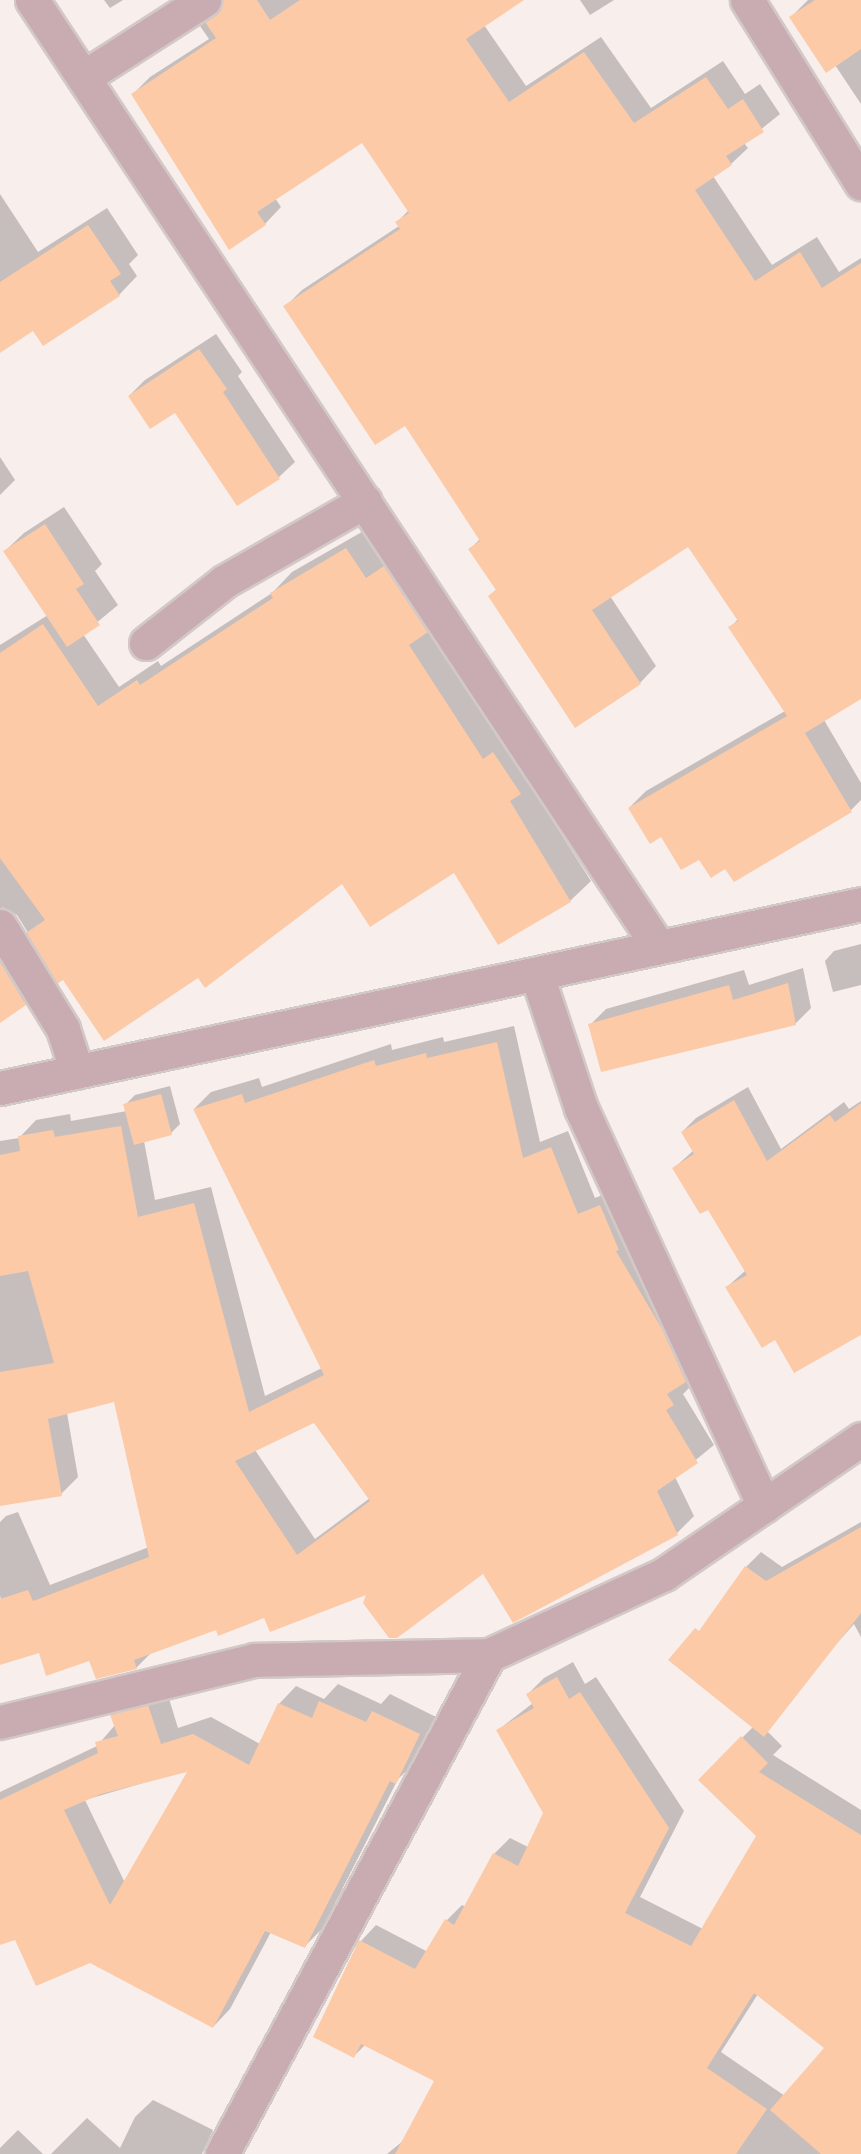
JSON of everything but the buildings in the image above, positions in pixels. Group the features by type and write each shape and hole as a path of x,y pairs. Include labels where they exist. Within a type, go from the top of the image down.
{"street":[{"path":"32,0 658,946"},
{"path":"84,77 204,0"},
{"path":"747,0 861,183"},
{"path":"146,643 225,581 364,501"},
{"path":"0,1088 861,904"},
{"path":"0,926 63,1029 77,1072"},
{"path":"537,975 581,1108 764,1506"},
{"path":"0,1722 254,1659 489,1655 664,1574 861,1439"},
{"path":"222,2154 489,1655"}]}
